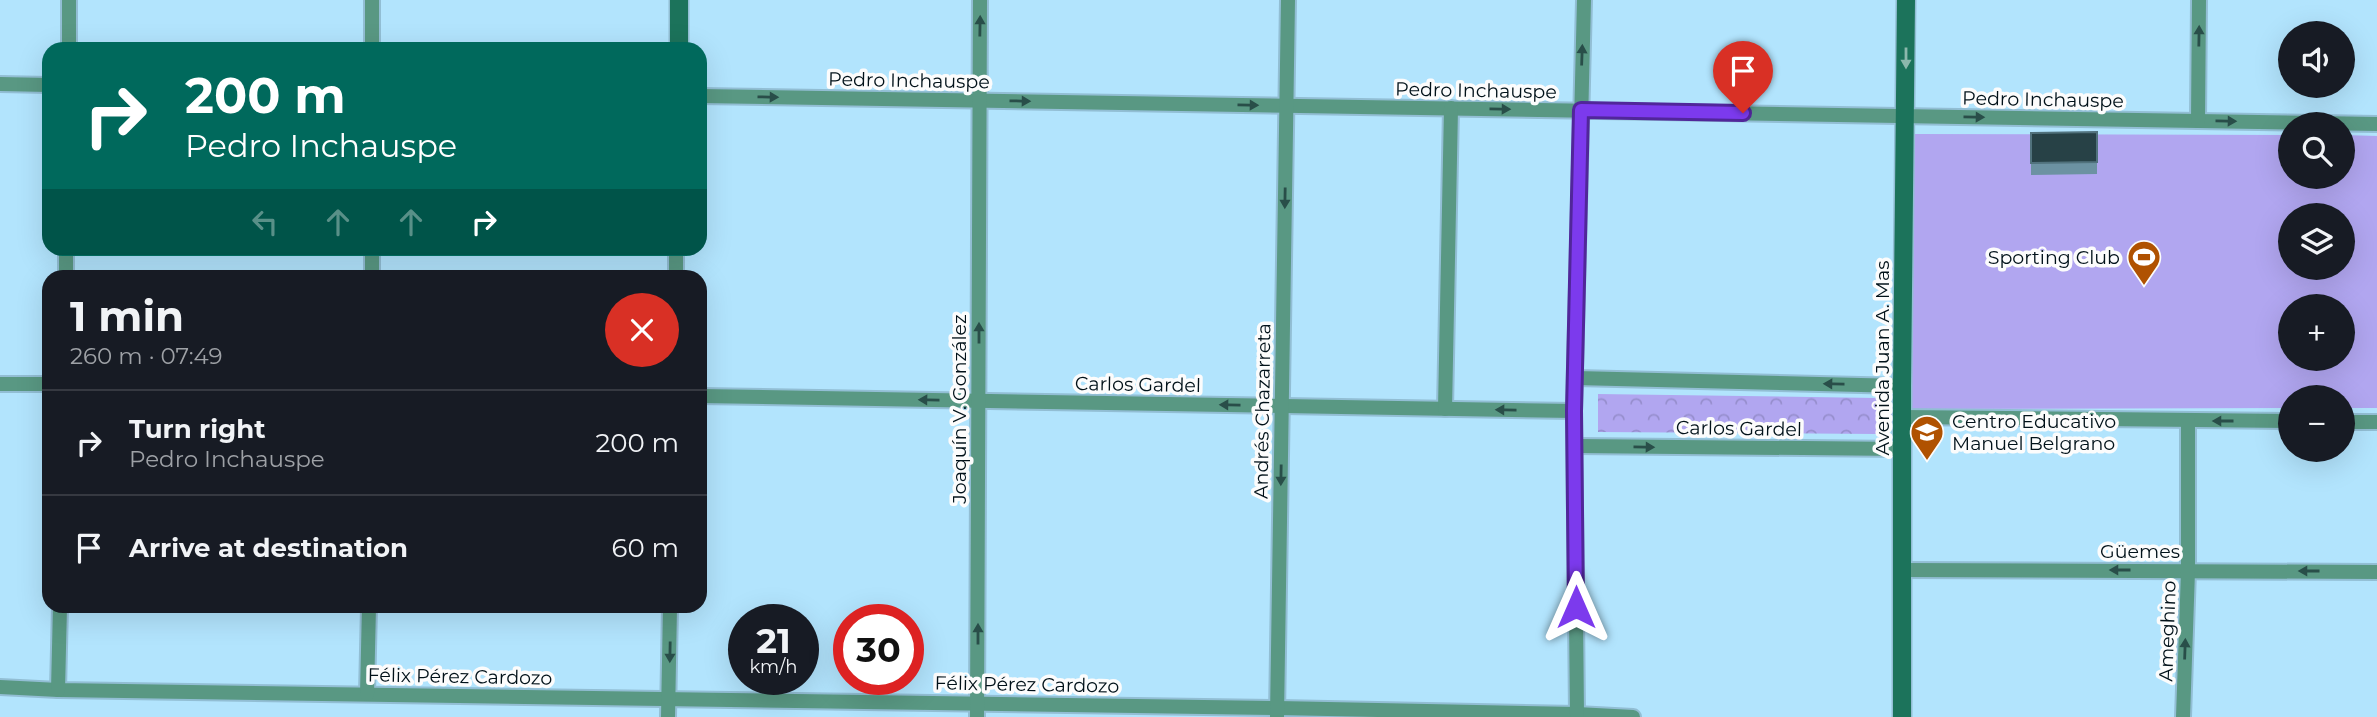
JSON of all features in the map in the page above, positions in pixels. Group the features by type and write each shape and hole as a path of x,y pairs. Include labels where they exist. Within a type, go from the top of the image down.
{"main road":[{"path":"679,0 679,42"},
{"name":"Avenida Juan A. Mas","path":"1902,717 1906,0"}],"street":[{"path":"69,0 69,42"},
{"path":"372,0 372,42"},
{"name":"Joaquín V. González","path":"977,710 980,0"},
{"name":"Andrés Chazarreta","path":"1278,712 1288,0"},
{"path":"1577,714 1574,411 1584,0"},
{"path":"2198,121 2199,0"},
{"path":"0,84 42,85"},
{"name":"Pedro Inchauspe","path":"707,96 2377,124"},
{"path":"1445,409 1451,108"},
{"path":"1576,378 1902,386"},
{"path":"0,384 42,384"},
{"name":"Carlos Gardel","path":"707,396 1574,411"},
{"path":"1902,416 2278,421"},
{"name":"Ameghino","path":"2183,717 2188,571 2188,421"},
{"path":"2355,422 2377,422"},
{"name":"Carlos Gardel","path":"1576,446 1902,449"},
{"name":"Güemes","path":"1902,570 2377,572"},
{"path":"58,690 60,613"},
{"path":"367,694 369,613"},
{"path":"668,717 670,613"},
{"name":"Félix Pérez Cardozo","path":"0,687 669,698 977,710 1577,714 1633,717"}],"green space":[{"name":"Sporting Club","path":"1913,134 2278,135 2278,189 2355,189 2355,135 2377,136 2377,408 2355,408 2355,385 2278,385 2278,408 1909,409"},
{"path":"1598,394 1877,398 1902,417 1876,434 1598,432"}],"building":[{"path":"2097,132 2097,162 2031,163 2031,133"}],"place":[{"name":"Sporting Club","path":"2144,287"},
{"name":"Centro Educativo Manuel Belgrano","path":"1927,462"}],"route":[{"path":"1576,607 1574,411 1581,110 1743,113"}]}
